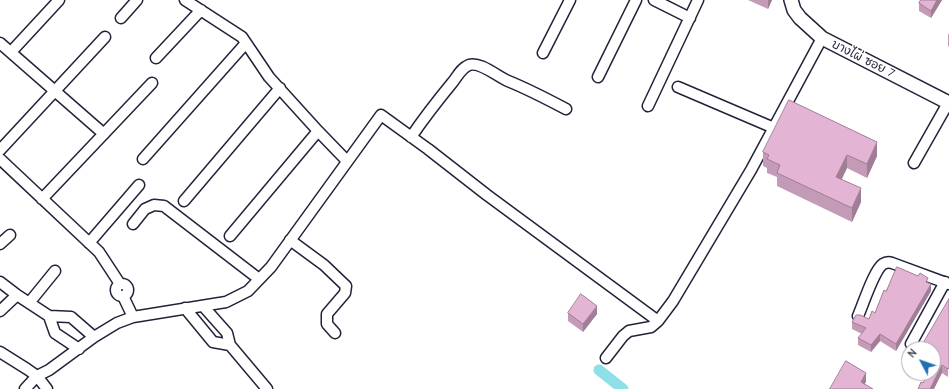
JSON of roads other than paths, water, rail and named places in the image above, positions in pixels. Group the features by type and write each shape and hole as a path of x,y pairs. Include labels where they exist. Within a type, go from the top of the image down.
{"street":[{"path":"11,52 59,0"},
{"path":"121,18 137,0"},
{"path":"185,0 242,37 269,77 347,161"},
{"path":"543,53 570,0"},
{"path":"598,77 636,0"},
{"path":"654,0 690,18"},
{"path":"648,106 698,0"},
{"name":"บางไผ่ ซอย 7","path":"791,0 794,10 800,18 822,38 949,103"},
{"path":"156,58 201,10"},
{"path":"0,150 56,92 105,37"},
{"path":"606,358 623,336 629,331 651,327 658,321 673,301 774,128 822,38"},
{"path":"0,43 104,134"},
{"path":"143,159 246,43"},
{"path":"411,137 438,99 461,71 468,65 486,68 500,77 518,84 566,109"},
{"path":"42,199 152,83"},
{"path":"678,87 774,128"},
{"path":"184,201 280,88"},
{"path":"914,163 949,103"},
{"path":"25,389 36,376 49,370 94,336 117,323 133,317 226,302 248,291 271,267 381,115 658,321"},
{"path":"230,236 318,131"},
{"path":"0,159 98,252 120,284 123,284 127,289 128,292 123,296 133,317"},
{"path":"89,243 139,185"},
{"path":"133,224 145,209 154,205 164,206 259,279"},
{"path":"0,244 10,235"},
{"path":"290,240 324,266 346,286 345,293 327,314 327,324 335,333"},
{"path":"858,316 877,271 882,264 886,262 892,262 947,283 913,341"},
{"path":"28,303 55,271"},
{"path":"0,282 28,303 50,316 71,317 94,336"},
{"path":"0,311 17,295"},
{"path":"203,306 227,333 230,345 268,389"},
{"path":"185,308 213,342 230,345"},
{"path":"50,316 55,333 78,349"},
{"path":"0,352 36,376 47,389"}],"waterway":[{"path":"599,370 623,389"}]}
